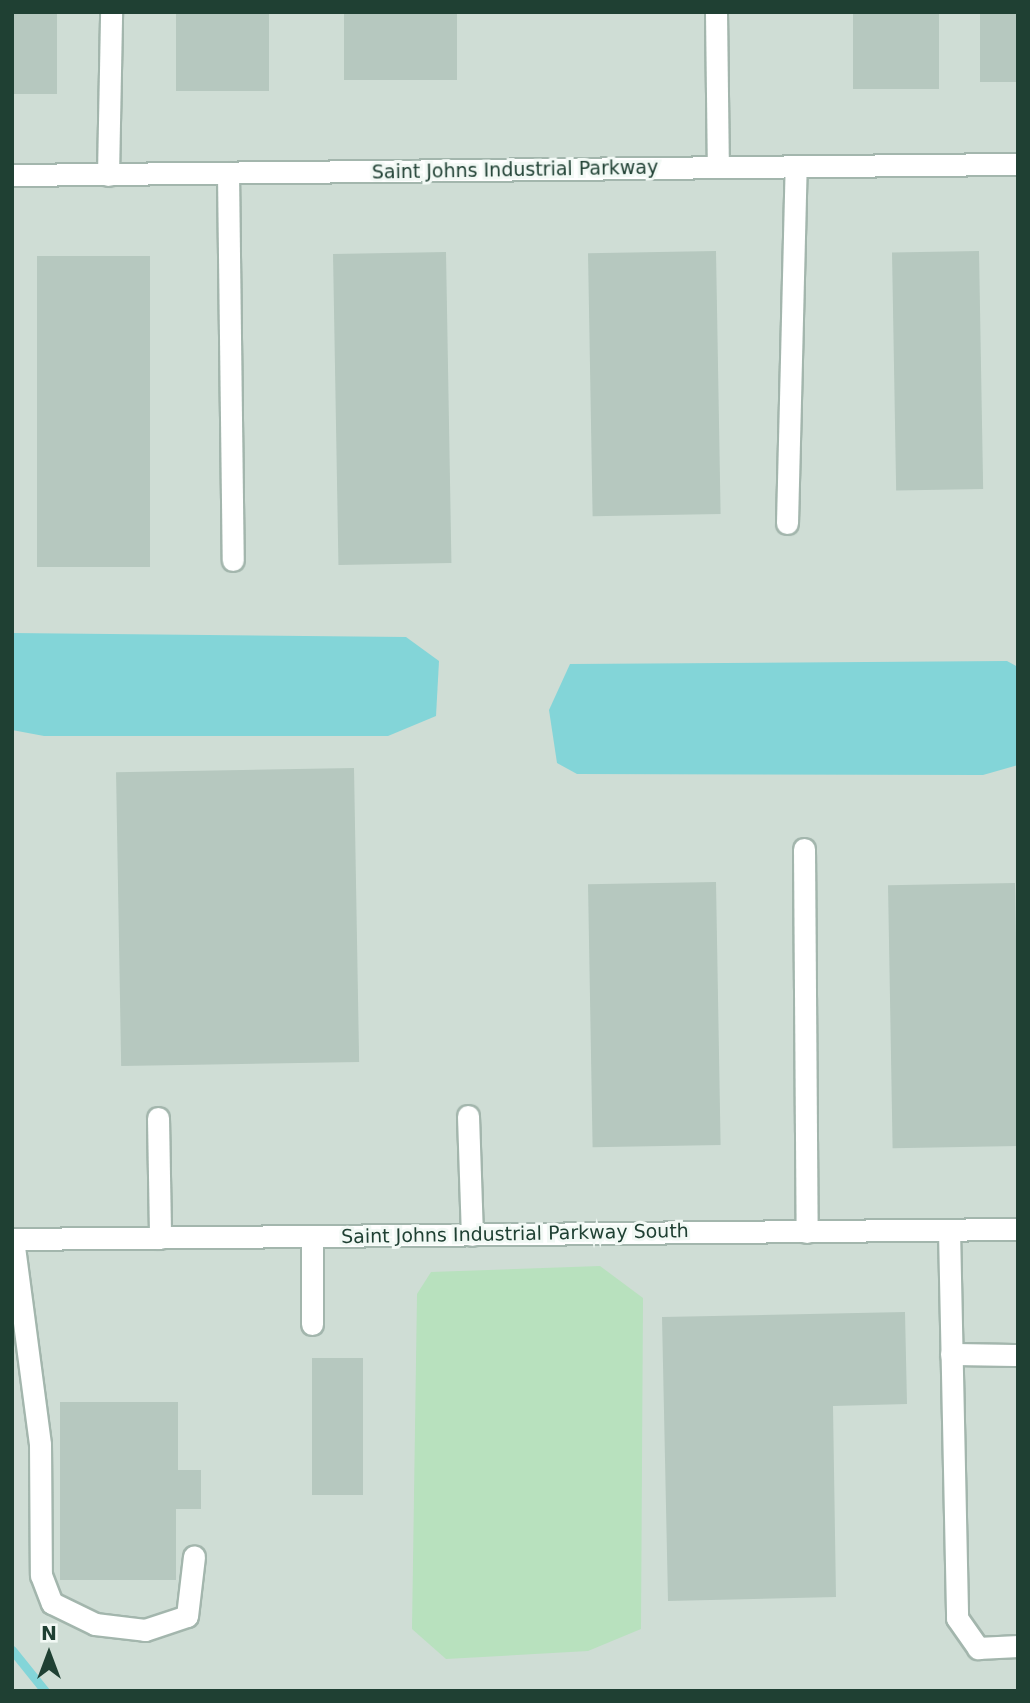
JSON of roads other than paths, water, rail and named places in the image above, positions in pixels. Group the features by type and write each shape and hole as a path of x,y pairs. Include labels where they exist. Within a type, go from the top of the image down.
{"street":[{"path":"108,175 111,12"},
{"path":"716,12 718,167"},
{"name":"Saint Johns Industrial Parkway","path":"12,176 1018,164"},
{"path":"787,523 796,167"},
{"path":"229,173 233,560"},
{"path":"804,849 807,1232"},
{"path":"468,1116 472,1235"},
{"path":"158,1118 160,1238"},
{"name":"Saint Johns Industrial Parkway South","path":"13,1239 1018,1229"},
{"path":"949,1230 957,1618 978,1648 1018,1646"},
{"path":"312,1236 312,1324"},
{"path":"13,1239 40,1444 41,1575 52,1603 95,1624 145,1630 187,1616 194,1556"},
{"path":"951,1354 1018,1355"}],"water":[{"path":"12,633 406,637 439,661 436,716 388,736 44,736 12,730"},
{"path":"1007,661 1018,667 1018,765 983,775 577,774 557,763 549,710 570,664"}],"waterway":[{"path":"12,1650 45,1691"}]}
